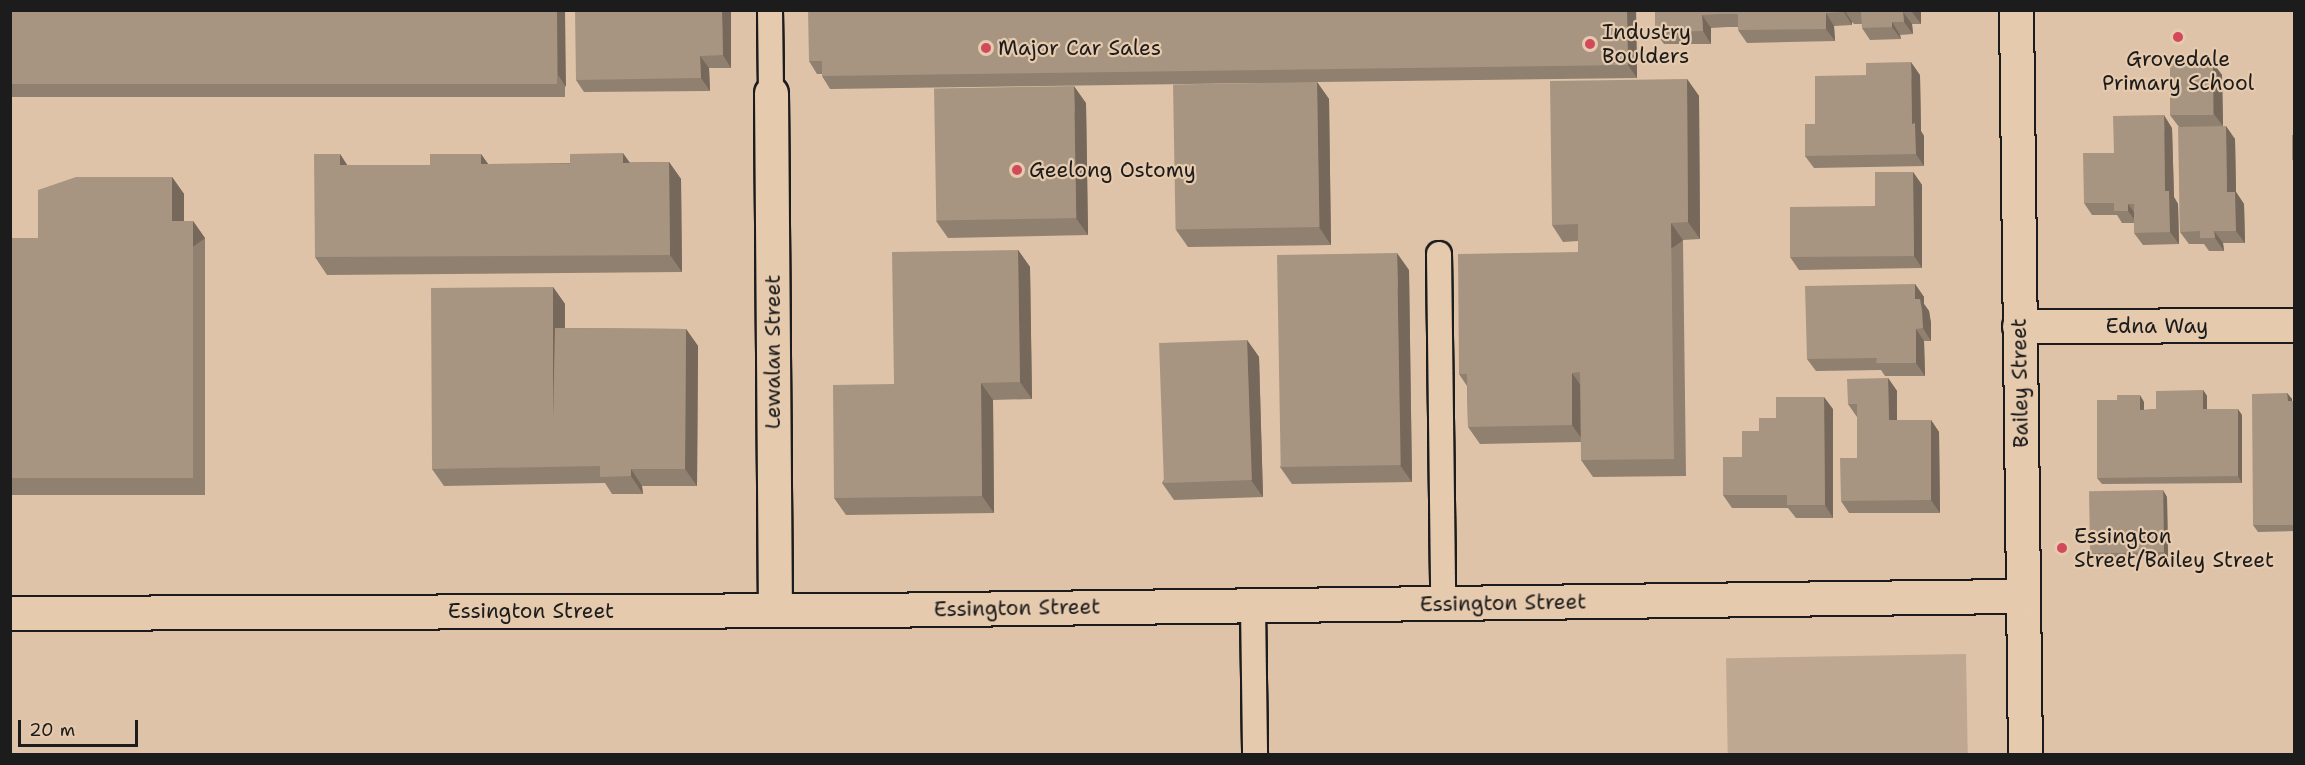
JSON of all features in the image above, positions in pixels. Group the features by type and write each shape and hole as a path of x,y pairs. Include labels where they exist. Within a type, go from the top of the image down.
{"street":[{"name":"Bailey Street","path":"2016,10 2025,754"},
{"name":"Lewalan Street","path":"771,93 775,610"},
{"name":"Edna Way","path":"2019,326 2295,325"},
{"name":"Essington Street","path":"10,613 1253,606 2023,596"}],"lane":[{"path":"770,10 771,93"},
{"path":"1440,254 1443,603"},
{"path":"1253,606 1255,754"}],"shaded area":[{"path":"1966,654 1968,754 1728,754 1726,658"}],"building":[{"path":"10,10 557,10 557,84 10,84"},
{"path":"575,10 722,10 723,55 700,56 701,78 576,80"},
{"path":"808,10 1627,10 1628,65 822,76 822,61 809,61"},
{"path":"1655,10 1844,10 1844,12 1826,13 1826,29 1738,30 1738,14 1719,14 1702,15 1703,31 1655,32"},
{"path":"1845,10 1912,10 1912,12 1903,12 1904,22 1892,22 1892,27 1862,28 1861,12"},
{"path":"1911,62 1912,124 1915,123 1916,154 1805,156 1805,124 1815,124 1815,76 1866,75 1866,63"},
{"path":"2170,63 2213,63 2213,115 2170,115"},
{"path":"1687,79 1688,222 1671,223 1674,459 1581,460 1580,372 1572,373 1572,425 1468,427 1467,374 1459,374 1458,254 1578,252 1578,224 1552,225 1550,81"},
{"path":"1317,82 1320,227 1176,229 1173,85"},
{"name":"Geelong Ostomy","path":"1074,86 1076,218 936,220 934,88"},
{"path":"2164,115 2165,191 2169,191 2170,232 2134,233 2134,204 2128,204 2128,211 2114,211 2114,203 2084,203 2083,153 2114,153 2113,116"},
{"path":"2226,126 2227,192 2235,192 2236,231 2214,231 2215,238 2200,238 2200,231 2180,232 2178,127"},
{"path":"2292,135 2294,135 2294,160 2292,160"},
{"path":"623,153 623,163 669,162 670,255 315,257 314,154 340,154 340,165 430,165 430,154 481,154 481,164 570,164 570,154"},
{"path":"1875,172 1913,172 1914,256 1790,257 1790,207 1875,206"},
{"path":"76,177 172,177 172,221 193,221 193,478 10,478 10,238 38,238 38,190"},
{"path":"1018,250 1020,382 981,383 982,496 834,498 833,385 894,384 892,252"},
{"path":"1397,253 1401,465 1281,467 1277,255"},
{"path":"1915,284 1915,299 1920,299 1923,328 1916,329 1916,363 1876,363 1877,358 1807,359 1805,286"},
{"path":"553,287 553,419 555,328 686,329 685,469 631,469 631,476 600,477 600,466 432,469 431,288"},
{"path":"1247,340 1252,480 1164,483 1159,343"},
{"path":"1888,378 1889,420 1931,420 1931,500 1841,501 1840,458 1857,458 1857,404 1848,404 1847,379"},
{"path":"2203,390 2203,409 2238,409 2238,476 2097,478 2097,400 2117,400 2117,395 2140,395 2140,410 2156,409 2156,391"},
{"path":"2287,393 2288,401 2295,401 2295,525 2253,525 2252,394"},
{"path":"1776,397 1824,397 1825,505 1787,505 1787,495 1723,495 1723,457 1742,457 1742,431 1759,431 1759,418 1776,418"},
{"path":"2163,490 2164,552 2090,553 2089,491"}],"place":[{"name":"Grovedale Primary School","path":"2178,37"},
{"name":"Industry Boulders","path":"1590,44"},
{"name":"Major Car Sales","path":"986,48"},
{"name":"Geelong Ostomy","path":"1017,170"},
{"name":"Essington Street/Bailey Street","path":"2062,548"}]}
